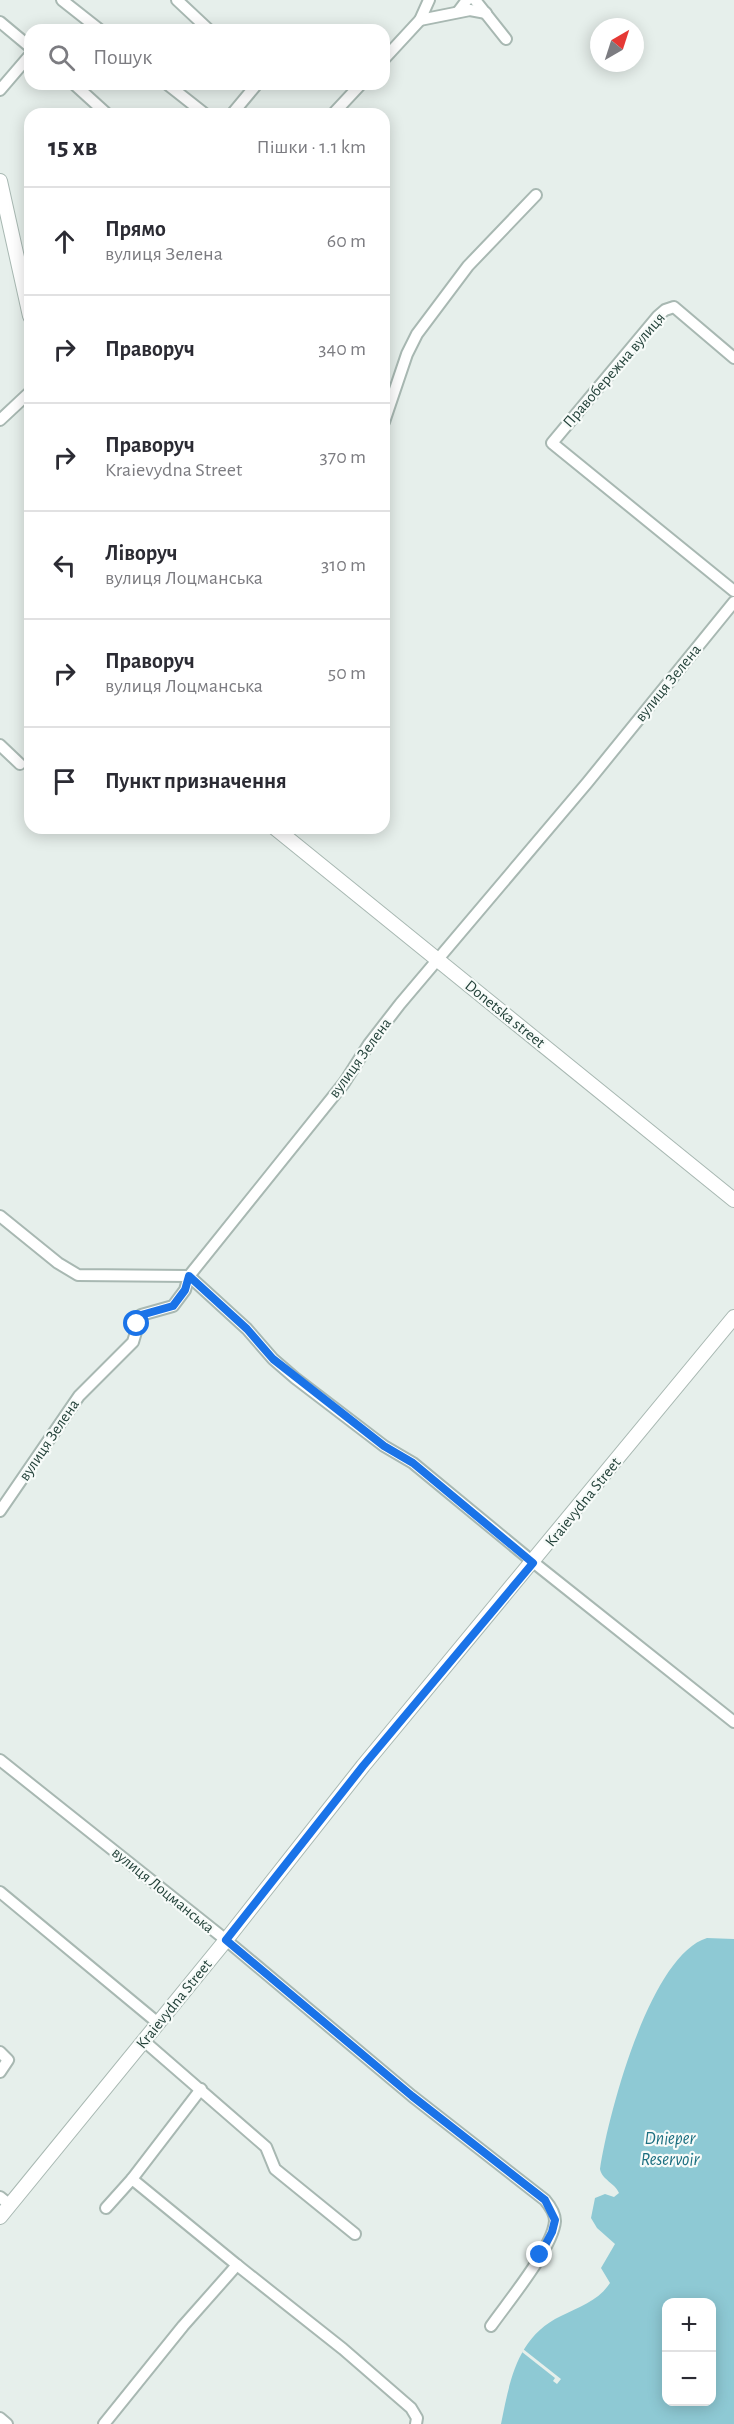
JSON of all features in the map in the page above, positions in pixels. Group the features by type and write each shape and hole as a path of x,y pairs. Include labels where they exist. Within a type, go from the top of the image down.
{"street":[{"path":"62,0 92,24"},
{"path":"177,0 203,24"},
{"path":"390,52 420,20 429,0"},
{"path":"458,12 467,0"},
{"path":"475,0 506,39"},
{"path":"420,20 470,10 486,12"},
{"path":"0,22 24,42"},
{"path":"0,90 24,62"},
{"path":"81,90 100,108"},
{"path":"174,90 197,108"},
{"path":"237,108 252,90"},
{"path":"339,108 355,90"},
{"path":"0,181 24,289"},
{"path":"390,404 407,354 417,334 468,266 536,195"},
{"name":"Правобережна вулиця","path":"734,358 692,321 674,307 670,307 658,316 552,443 734,591"},
{"path":"0,420 24,398"},
{"name":"вулиця Зелена","path":"0,1511 79,1396 133,1342 141,1315 173,1306 185,1290 189,1276 344,1083 369,1044 400,1004 440,960 734,602"},
{"path":"0,745 20,765"},
{"name":"Donetska street","path":"282,834 734,1200"},
{"path":"0,1216 58,1263 78,1275 189,1276 247,1329 273,1359 384,1446 413,1463 533,1563 734,1722"},
{"name":"Kraievydna Street","path":"0,2217 5,2201 144,2041 363,1766 734,1317"},
{"name":"вулиця Лоцманська","path":"0,1760 226,1940 412,2096 545,2200 552,2209 555,2220 552,2232 540,2255 490,2326"},
{"path":"0,1892 158,2023"},
{"path":"144,2041 266,2147 275,2169 355,2234"},
{"path":"0,2052 8,2060 0,2072"},
{"path":"106,2208 132,2179 201,2089"},
{"path":"132,2179 343,2349 411,2408 417,2418 416,2424"},
{"path":"104,2424 183,2326 237,2265"},
{"path":"0,2418 7,2424"}],"water":[{"name":"Dnieper Reservoir","path":"707,1938 734,1939 734,2424 501,2424 512,2376 525,2348 534,2336 546,2325 594,2299 610,2283 601,2268 615,2244 597,2228 591,2218 595,2198 605,2194 614,2197 619,2193 603,2176 600,2169 622,2077 650,2004 667,1974 686,1951"}],"pier":[{"path":"523,2349 561,2379 557,2384 553,2381 555,2378 522,2352"}],"route":[{"path":"137,1324 141,1315 173,1306 185,1290 189,1276 247,1329 273,1359 295,1378 384,1446 423,1470 533,1563 363,1766 226,1940 412,2096 545,2200 552,2209 555,2220 552,2232 540,2255"}]}
